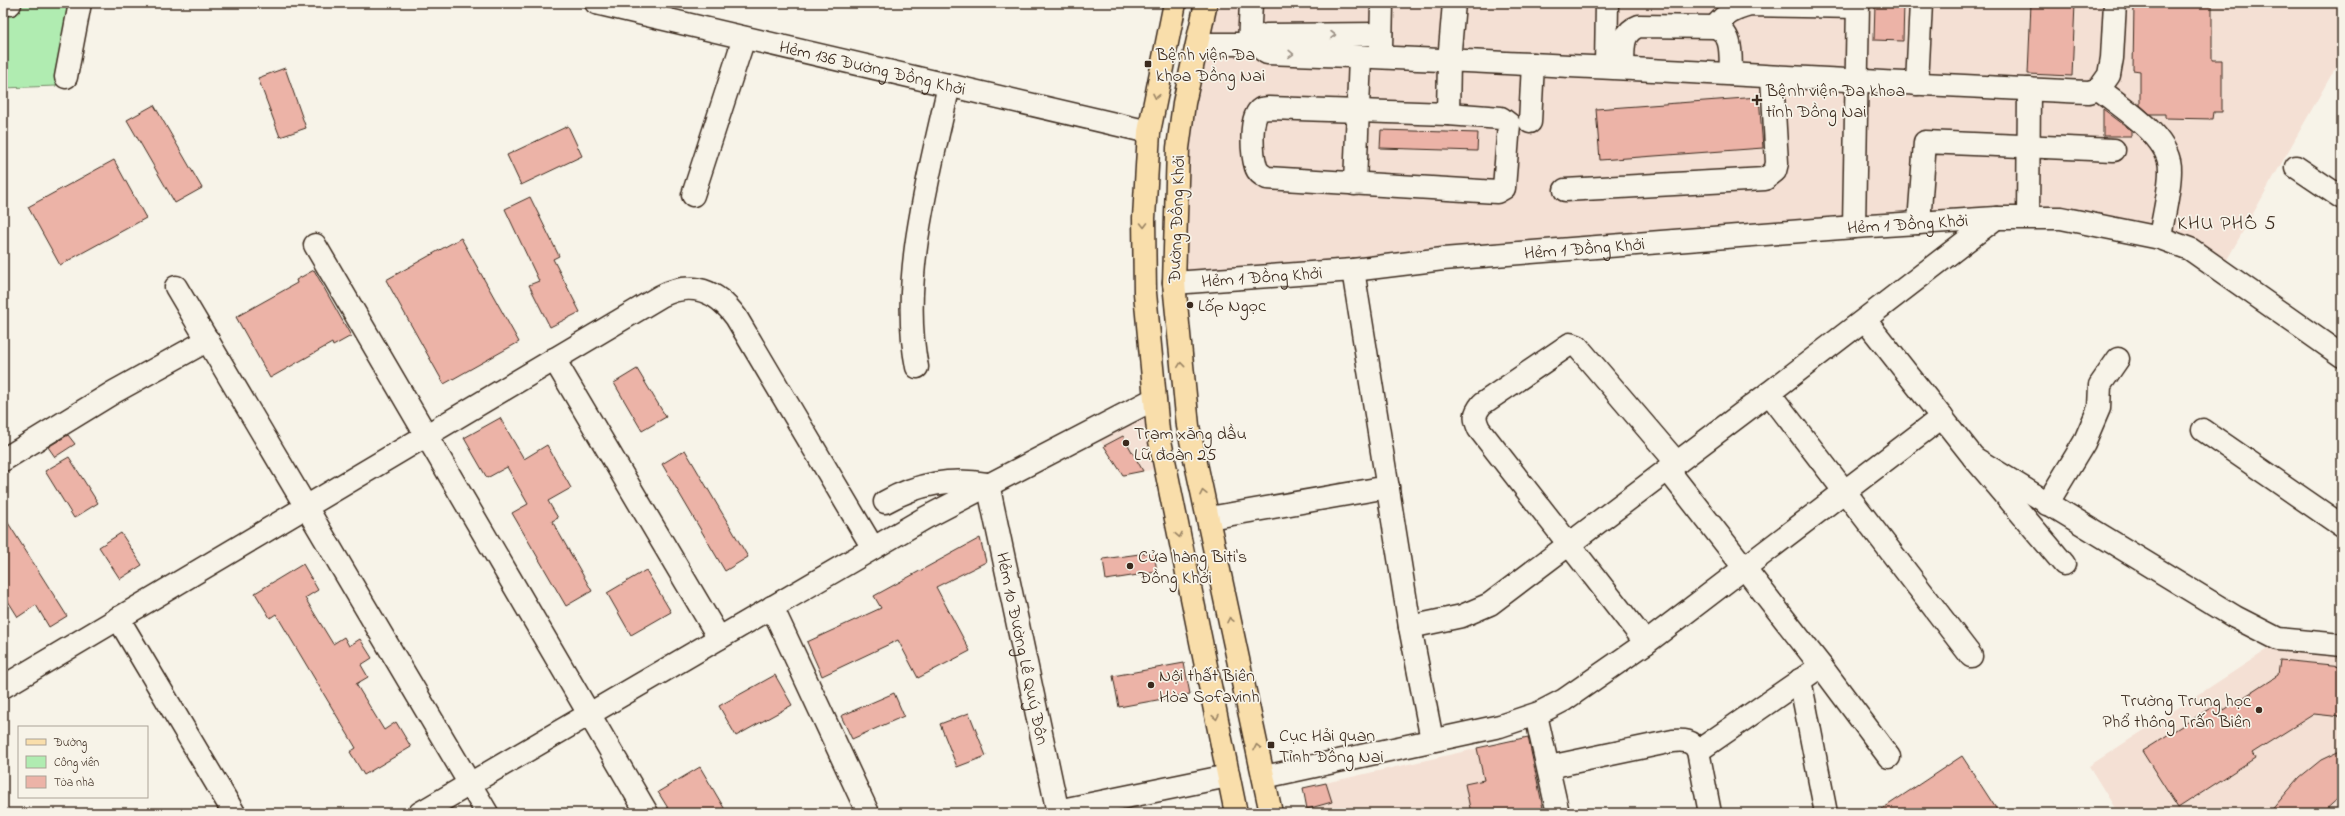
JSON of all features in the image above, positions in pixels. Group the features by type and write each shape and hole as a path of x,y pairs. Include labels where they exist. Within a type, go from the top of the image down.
{"main road":[{"name":"Đường Đồng Khởi","path":"1175,3 1149,132 1144,218 1145,293 1154,399 1160,438 1236,813"},
{"name":"Đường Đồng Khởi","path":"1206,3 1184,103 1178,148 1174,284 1188,426 1209,518 1271,813"},
{"path":"1154,399 1184,392"}],"street":[{"path":"66,76 80,3"},
{"name":"Hẻm 136 Đường Đồng Khởi","path":"597,3 1149,132"},
{"path":"1251,3 1252,44"},
{"path":"1355,184 1357,111 1370,58 1381,34 1382,3"},
{"path":"1448,114 1449,61 1454,3"},
{"path":"1607,3 1614,67"},
{"path":"1917,84 1921,3"},
{"path":"1715,27 1724,16 1736,8 1750,6 1858,5 1854,227"},
{"path":"1252,44 1267,53 1614,67 1856,82 2089,92 2099,89 2108,75 2112,5"},
{"path":"1614,67 1625,36 1630,29 1639,26 1715,27 1722,30 1729,40 1731,74"},
{"path":"1198,44 1252,44 1266,36 1381,34"},
{"path":"693,195 744,38"},
{"path":"1530,122 1533,64"},
{"path":"1565,190 1766,179 1775,171 1777,164 1772,77"},
{"path":"917,367 912,345 912,326 913,291 919,228 948,85"},
{"path":"2028,216 2027,146 2029,89"},
{"path":"2099,89 2158,138 2168,154 2170,170 2160,238"},
{"path":"1269,108 1448,114 1501,118 1509,124 1504,188 1497,192 1266,178 1256,167 1253,152 1254,117 1260,109 1269,108"},
{"path":"1919,223 1925,142 2114,150"},
{"path":"2296,167 2342,198"},
{"name":"Hẻm 1 Đồng Khởi","path":"1174,284 1353,270 1443,259 1854,227 2028,216 2060,218 2160,238 2190,249 2206,258 2342,356"},
{"path":"1410,627 1475,612 1490,604 1570,546 1996,218"},
{"path":"315,245 647,813"},
{"path":"1353,270 1410,627 1432,740"},
{"path":"176,287 487,813"},
{"path":"3,687 670,291 691,288 710,293 728,306 736,317 873,548"},
{"path":"1864,320 1974,458 2064,564"},
{"path":"3,460 114,392 208,340"},
{"path":"1646,642 1479,429 1474,419 1475,412 1482,404 1570,344 1577,346 1673,466 1745,569 1821,666 1889,757"},
{"path":"554,359 719,638"},
{"path":"2047,504 2084,443 2099,408 2100,385 2118,359"},
{"path":"1769,393 1971,656"},
{"path":"420,813 873,548 988,484 1154,399"},
{"path":"1264,777 1500,726 1536,715 1564,700 1646,642 1745,569 1942,417"},
{"path":"2203,430 2342,526"},
{"path":"1974,458 2047,504 2235,617 2278,639 2342,645"},
{"path":"885,502 902,492 935,482 953,480 988,484"},
{"name":"Hẻm 10 Đường Lê Quý Đôn","path":"988,484 1057,812"},
{"path":"1209,518 1388,487"},
{"path":"772,607 868,813"},
{"path":"118,618 234,813"},
{"path":"1698,751 1821,666"},
{"path":"1800,680 1826,813"},
{"path":"1536,715 1549,767 1558,813"},
{"path":"1549,767 1673,741 1690,742 1695,745 1698,751 1710,813"},
{"path":"1057,812 1228,776"}],"shaded area":[{"name":"Bệnh viện Đa khoa tỉnh Đồng Nai","path":"1216,3 2342,3 2342,56 2224,265 2062,212 1185,276 1189,143"},
{"name":"Trạm xăng dầu Lữ đoàn 25","path":"1145,414 1156,469 1123,475 1099,439"},
{"name":"Trường Trung học Phổ thông Trấn Biên","path":"2273,646 2342,654 2342,813 2118,813 2089,766"},
{"path":"1528,737 1544,813 1308,813 1303,788"}],"green space":[{"path":"3,3 71,3 56,86 3,88"}],"building":[{"path":"1875,3 1904,3 1903,41 1874,40"},
{"path":"2031,3 2075,3 2072,76 2028,74"},
{"path":"2134,3 2212,3 2212,60 2222,60 2222,112 2214,112 2213,119 2165,118 2165,114 2150,114 2140,105 2140,71 2133,70"},
{"path":"285,68 306,128 280,137 258,78"},
{"path":"1759,97 1763,148 1600,160 1596,109"},
{"path":"154,105 202,188 175,203 127,120"},
{"path":"2103,109 2131,130 2131,136 2103,136"},
{"path":"568,126 582,156 521,185 507,155"},
{"path":"1381,130 1478,133 1477,151 1380,148"},
{"path":"114,160 146,218 60,265 28,207"},
{"path":"530,197 559,256 553,259 580,312 550,327 529,285 539,281 505,209"},
{"path":"461,238 519,342 444,384 386,280"},
{"path":"314,270 351,336 333,346 332,343 270,378 236,317 297,283 296,280"},
{"path":"637,369 666,417 642,431 614,383"},
{"path":"500,418 524,459 547,445 571,488 548,501 558,518 552,521 592,591 566,606 512,513 528,504 507,467 487,478 464,438"},
{"path":"68,435 75,444 55,457 48,447"},
{"path":"1123,436 1143,471 1123,475 1104,446"},
{"path":"685,450 748,557 725,571 662,464"},
{"path":"69,457 98,503 74,518 45,471"},
{"path":"3,515 67,616 49,627 36,605 18,617 3,593"},
{"path":"121,533 142,565 120,579 99,547"},
{"path":"980,538 986,562 936,587 970,651 918,678 898,640 822,676 807,642 881,608 874,596"},
{"path":"1154,552 1157,572 1106,580 1103,559"},
{"path":"303,564 318,590 305,598 333,644 344,637 349,646 360,639 372,658 361,665 368,677 356,684 384,730 396,722 411,747 364,775 350,752 356,748 276,614 270,618 255,593"},
{"path":"646,570 671,612 631,635 607,593"},
{"path":"2280,660 2342,666 2342,717 2314,714 2252,753 2255,758 2178,808 2142,751 2220,702 2224,710 2278,675"},
{"path":"1184,663 1190,694 1119,707 1113,676"},
{"path":"775,675 792,705 736,736 719,706"},
{"path":"894,693 904,716 852,739 841,716"},
{"path":"969,713 986,756 957,767 940,724"},
{"path":"1528,737 1544,813 1471,813 1465,784 1484,780 1477,748"},
{"path":"2342,750 2342,795 2322,813 2269,813 2300,777 2321,760"},
{"path":"1962,756 1999,813 1876,813"},
{"path":"700,767 727,813 671,813 658,792"},
{"path":"1326,783 1332,802 1307,809 1303,788"}],"place":[{"name":"Bệnh viện Đa khoa Đồng Nai","path":"1148,64"},
{"name":"Bệnh viện Đa khoa tỉnh Đồng Nai","path":"1757,100"},
{"name":"Lốp Ngọc","path":"1190,305"},
{"name":"Trạm xăng dầu Lữ đoàn 25","path":"1126,443"},
{"name":"Cửa hàng Biti's Đồng Khởi","path":"1130,566"},
{"name":"Nội thất Biên Hòa Sofavinh","path":"1151,685"},
{"name":"Trường Trung học Phổ thông Trấn Biên","path":"2259,710"},
{"name":"Cục Hải quan Tỉnh Đồng Nai","path":"1271,745"}],"district":[{"name":"KHU PHỐ 5","path":"2227,222"}]}
